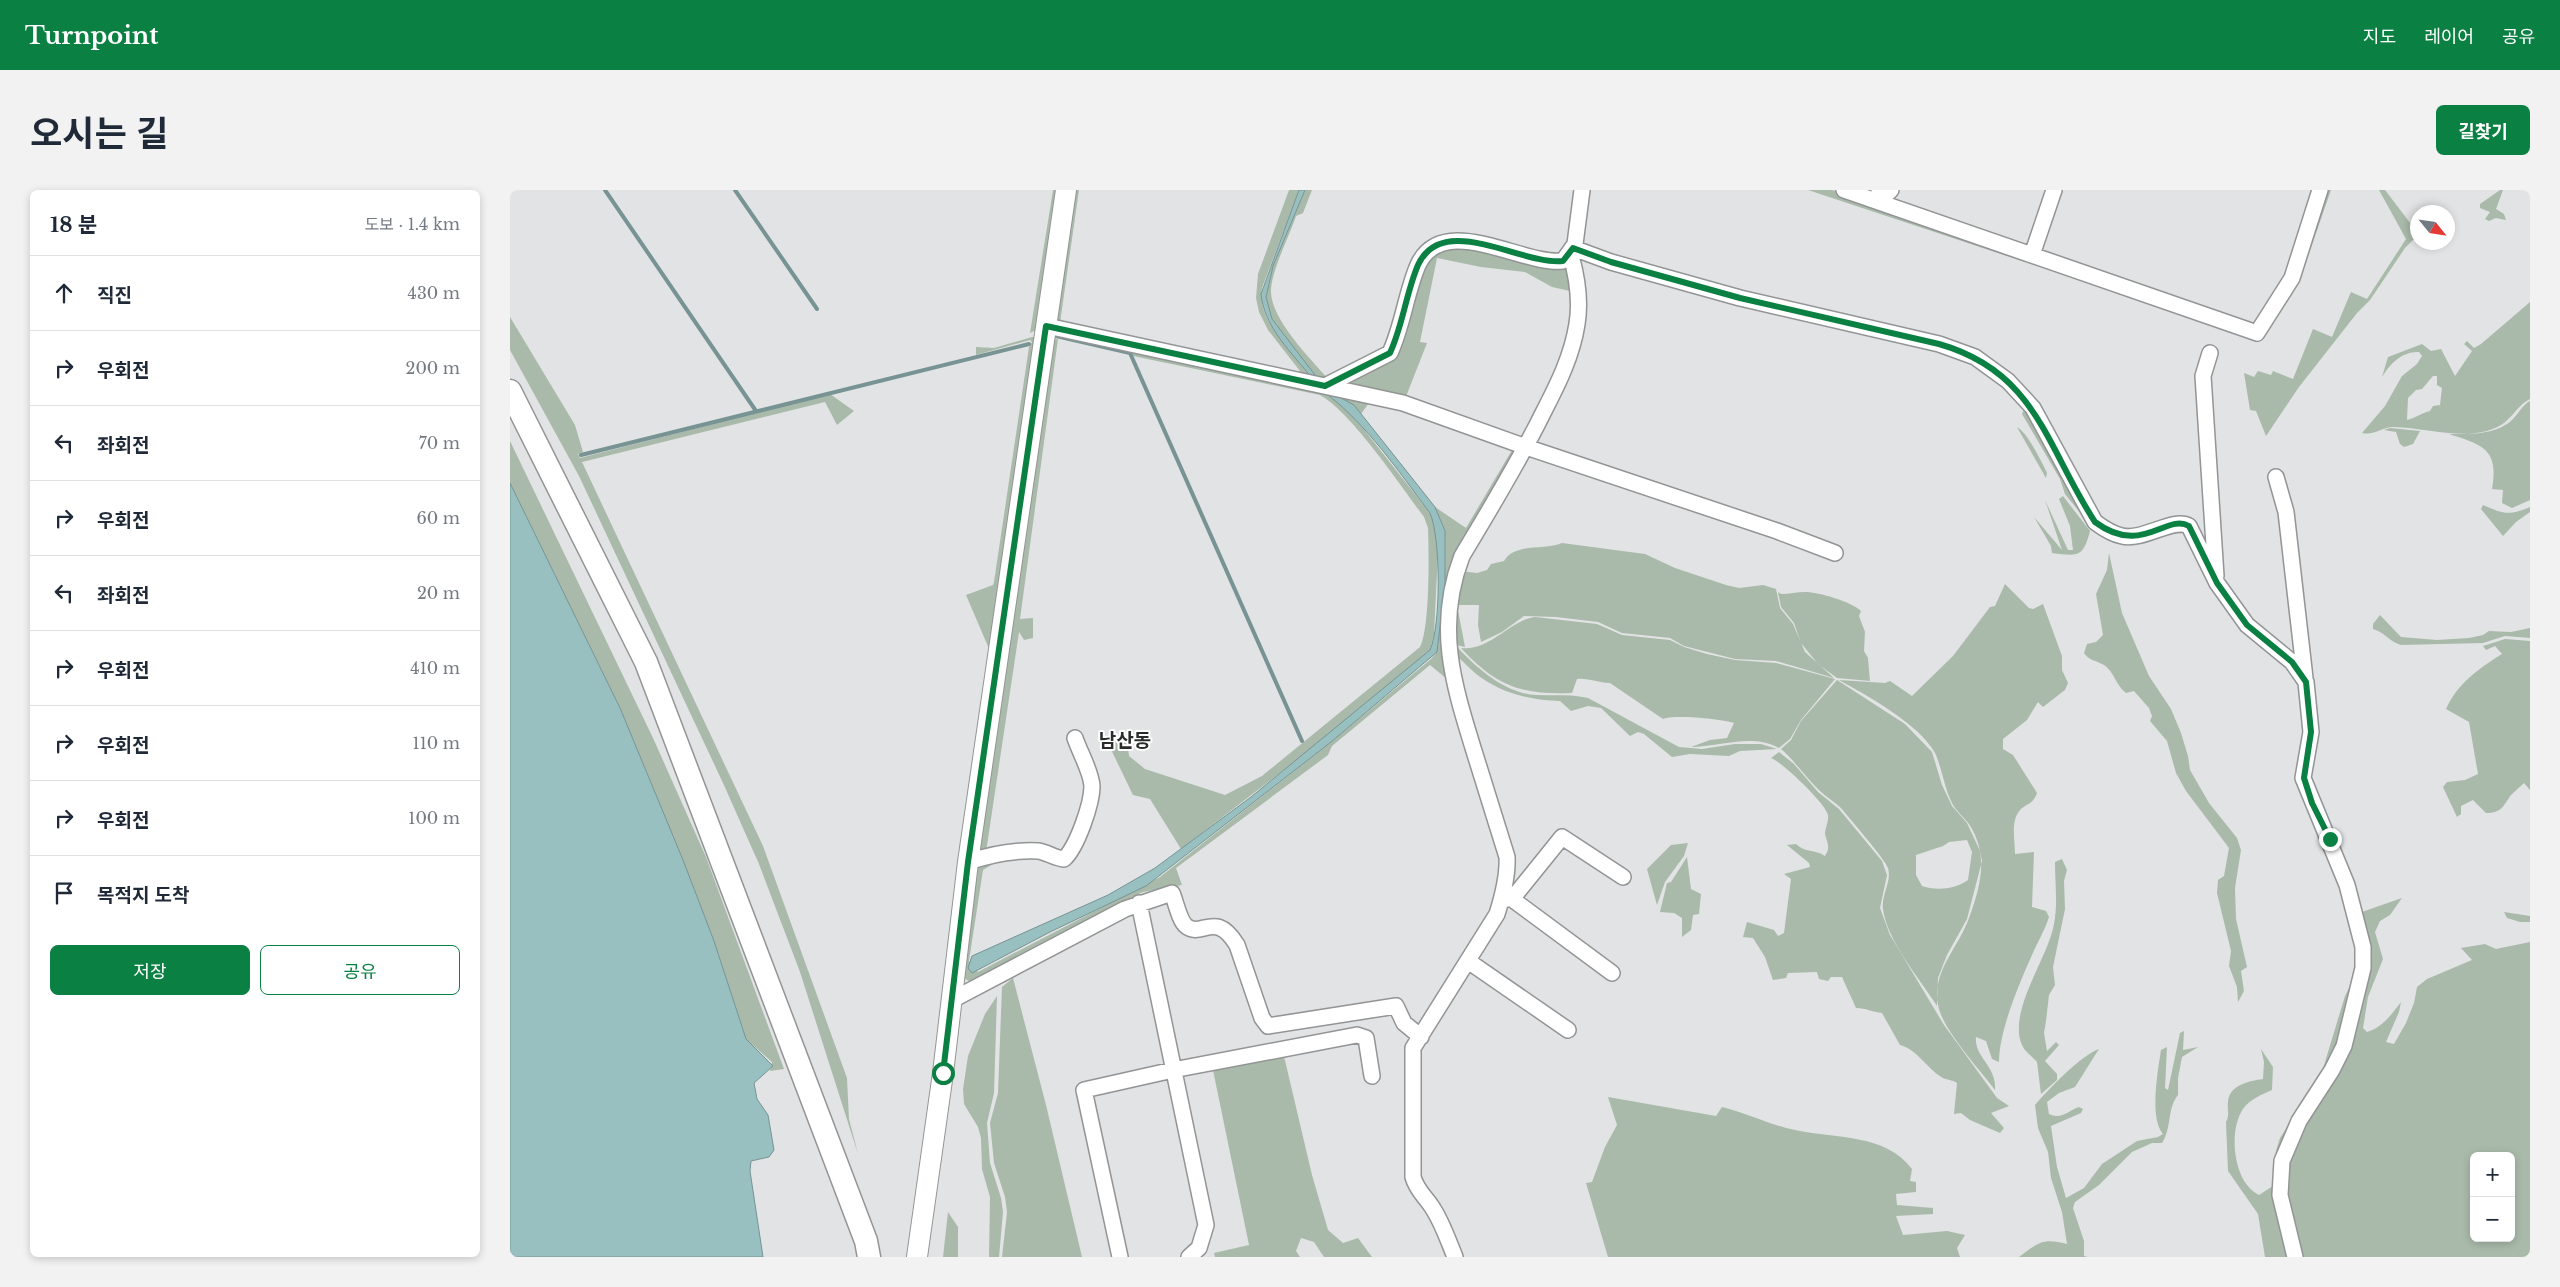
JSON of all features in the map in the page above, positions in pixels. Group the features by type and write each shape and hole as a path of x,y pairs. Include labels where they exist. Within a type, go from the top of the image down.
{"highway":[{"path":"510,391 646,662 858,1222 869,1257"}],"main road":[{"path":"918,1257 968,862 1066,190"}],"street":[{"path":"1507,898 1507,856 1454,685 1447,623 1456,571 1462,556 1526,447 1567,363 1577,323 1578,291 1572,250 1582,190"},
{"path":"1844,190 2257,334 2292,278 2320,190"},
{"path":"1879,190 1888,193 1892,190"},
{"path":"2032,255 2054,190"},
{"path":"1325,386 1390,353 1418,265 1428,250 1440,243 1455,242 1503,248 1552,263 1563,261 1572,250"},
{"path":"1572,250 1740,298 1931,342 1975,357 2008,381 2033,408 2095,522 2113,533 2132,537 2185,524 2192,531 2217,583 2247,625 2292,662 2306,682"},
{"path":"1046,326 1403,403 1526,447 1777,531 1835,554"},
{"path":"2210,354 2204,376 2217,583"},
{"path":"2276,476 2286,512 2311,732 2304,778 2347,885 2365,958 2344,1046 2335,1065 2299,1121 2282,1162 2280,1195 2296,1257"},
{"path":"968,862 984,856 1040,851 1054,858 1064,859 1070,853 1085,818 1092,785 1074,738"},
{"path":"1455,1257 1438,1217 1432,1206 1416,1188 1413,1177 1413,1048 1507,898 1562,837 1623,877"},
{"path":"952,1000 1125,908 1172,893 1185,924 1190,928 1213,926 1225,928 1237,945 1262,1018 1268,1026 1396,1006 1404,1023 1421,1037"},
{"path":"1507,898 1612,973"},
{"path":"1139,903 1206,1225 1199,1248 1189,1257"},
{"path":"1468,961 1568,1030"},
{"path":"1120,1257 1084,1090 1173,1070 1357,1035 1366,1038 1372,1076"}],"green space":[{"path":"1053,190 1060,190 1038,329 1030,333"},
{"path":"1072,190 1079,190 1060,323 1057,319"},
{"path":"1289,190 1299,190 1262,288 1262,301 1265,313 1278,336 1314,375 1272,319 1266,297 1273,266 1305,190 1312,190 1303,213 1296,216 1278,262 1271,289 1272,300 1283,325 1328,379 1294,376 1300,371 1268,330 1259,312 1256,298 1258,274"},
{"path":"1808,190 1832,190 2026,256 2025,262"},
{"path":"2324,190 2331,190 2303,271 2297,272"},
{"path":"2379,190 2385,190 2410,223 2410,243 2370,300 2357,313 2299,387 2266,436 2256,411 2250,410 2244,373 2254,377 2258,371 2271,375 2273,371 2293,379 2313,329 2332,337 2351,292 2367,299 2406,239"},
{"path":"2500,190 2503,190 2496,209 2504,214 2506,220 2496,218 2489,221 2485,219 2490,212 2480,208 2480,204"},
{"path":"1465,247 1567,266 1576,297 1570,291 1552,287 1525,272 1481,267 1437,258 1420,342 1427,343 1405,399 1346,386 1347,380 1387,359 1419,268 1434,251"},
{"path":"2530,302 2530,399 2501,425 2483,432 2458,434 2395,427 2367,434 2362,433 2385,406 2402,376 2417,364 2422,356 2419,352 2413,352 2402,356 2389,367 2382,377 2388,357 2422,344 2431,351 2441,349 2455,376 2472,351 2464,344 2467,341 2474,348","holes":["2433,376 2437,376 2437,385 2442,388 2440,405 2433,406 2430,411 2407,420 2408,398 2416,390 2422,389"]},
{"path":"510,317 575,425 583,452 578,454 580,458 830,394 854,411 837,425 825,402 582,462 763,846 847,1078 849,1119 858,1154 800,972 759,864 579,476 510,350"},
{"path":"1037,337 990,651 966,595 993,585 994,582 1029,347 1032,342 1030,340 976,355 976,347 994,348"},
{"path":"1058,339 1020,619 1033,618 1033,638 1024,640 1019,632 986,852 980,852 1051,340"},
{"path":"1131,352 1371,400 1361,414 1354,405 1328,394 1351,413 1430,513 1436,530 1438,553 1434,635 1430,650 1320,742 1181,849 1150,799 1133,795 1105,737 1127,740 1129,756 1145,769 1225,795 1262,776 1420,647 1426,624 1429,571 1428,528 1424,517 1375,451 1346,417 1320,395 1133,356"},
{"path":"2530,401 2530,500 2512,508 2502,503 2503,490 2492,489 2493,465 2486,451 2471,442 2449,434 2481,433 2497,429 2511,421 2524,405"},
{"path":"2025,407 2086,520 2065,494 2060,479 2022,414"},
{"path":"2017,427 2034,448 2047,473 2046,478"},
{"path":"2390,428 2420,431 2413,444 2404,447 2400,444 2396,432 2384,430"},
{"path":"510,441 653,738 706,857 784,1069 770,1071 772,1062 746,1039 714,941 683,860 620,708 510,483"},
{"path":"1512,450 1517,451 1455,564 1447,679 1430,665 1332,746 1328,755 1176,868 1182,885 1143,892 1115,905 977,981 969,981 962,977 974,868 993,860 993,864 983,870 969,961 978,972 1160,877 1331,742 1431,659 1437,652 1445,584 1445,531 1435,507 1466,528"},
{"path":"2063,496 2090,531 2082,551 2068,555 2052,553 2051,546 2034,517 2062,550 2045,500 2068,550 2073,550 2070,526 2059,499"},
{"path":"2483,505 2506,513 2530,507 2530,512 2516,522 2503,536 2481,509"},
{"path":"1562,543 1645,554 1675,568 1739,588 1763,585 1776,589 1780,608 1793,624 1805,652 1834,678 1776,661 1735,659 1684,646 1670,638 1622,633 1598,622 1556,617 1524,616 1502,632 1481,642 1478,625 1479,605 1457,605 1465,647 1452,644 1459,571 1477,573 1487,570 1491,564 1504,561 1515,551"},
{"path":"2109,553 2122,613 2149,676 2171,709 2181,733 2190,770 2209,803 2237,838 2241,850 2235,888 2236,919 2247,967 2241,971 2244,991 2238,1002 2237,987 2229,966 2231,951 2217,893 2218,880 2224,876 2229,848 2186,791 2176,773 2167,741 2150,721 2152,716 2149,708 2134,691 2126,693 2107,668 2101,663 2090,659 2084,653 2087,644 2096,642 2103,635 2096,594 2107,570"},
{"path":"2005,584 2029,608 2033,609 2043,604 2062,656 2062,670 2068,683 2065,690 2043,707 2038,702 2027,720 2003,739 2003,749 2013,755 2037,793 2033,801 2020,810 2016,817 2014,827 2015,854 2034,852 2032,907 2046,911 2049,917 2021,980 2006,1022 2002,1036 1999,1062 1992,1059 1986,1041 1976,1037 1978,1050 1993,1074 1995,1090 1946,1026 1938,1005 1937,992 1942,970 1969,918 1980,882 1981,859 1975,836 1969,824 1952,803 1935,753 1927,742 1905,721 1839,680 1885,683 1890,681 1912,696 1953,656 1990,607 1995,606"},
{"path":"1778,592 1781,594 1805,592 1818,594 1843,601 1861,611 1859,616 1865,632 1864,651 1868,658 1870,681 1837,678 1818,664 1801,643 1794,623 1781,607"},
{"path":"2380,615 2401,637 2437,640 2469,638 2483,635 2489,631 2511,632 2530,628 2530,638 2505,636 2483,643 2401,645 2373,629 2373,624"},
{"path":"1535,617 1597,624 1622,635 1670,640 1684,647 1707,654 1735,660 1776,663 1835,679 1801,720 1790,739 1779,748 1769,744 1747,741 1691,747 1710,740 1727,738 1734,723 1698,718 1676,717 1663,719 1610,683 1586,679 1577,679 1572,693 1524,690 1510,686 1486,671 1461,648 1481,645 1526,619"},
{"path":"2505,639 2530,641 2530,790 2524,783 2499,810 2491,813 2486,813 2473,800 2461,806 2461,814 2457,817 2443,787 2447,782 2465,780 2478,774 2469,722 2446,709 2456,692 2470,677 2502,654 2495,646 2486,650 2483,646"},
{"path":"1458,648 1493,679 1514,690 1526,694 1588,698 1679,747 1702,749 1735,744 1761,744 1777,749 1740,751 1729,756 1690,754 1672,757 1644,734 1638,732 1630,736 1601,708 1588,706 1571,711 1560,701 1526,697 1494,686 1475,673 1460,659 1455,663 1453,649"},
{"path":"1837,680 1905,724 1932,752 1942,785 1952,806 1967,823 1980,851 1982,861 1967,919 1947,955 1938,978 1937,1006 1897,947 1886,921 1883,904 1889,873 1885,863 1841,808 1820,791 1781,749 1791,740 1801,721","holes":["1967,840 1972,852 1968,880 1963,883 1946,888 1928,888 1922,886 1916,875 1916,855 1943,846 1949,842"]},
{"path":"1779,752 1794,764 1818,792 1839,809 1882,861 1887,875 1880,908 1890,935 1944,1025 1997,1098 2009,1106 1991,1113 2004,1128 2000,1133 1970,1120 1961,1113 1954,1114 1957,1083 1943,1078 1912,1051 1900,1045 1882,1013 1856,1008 1842,977 1831,977 1828,981 1819,979 1817,972 1788,973 1786,978 1773,980 1765,957 1753,938 1743,937 1747,922 1774,930 1778,936 1784,933 1791,879 1784,874 1810,867 1809,863 1787,845 1796,844 1803,849 1818,852 1825,856 1828,850 1825,834 1828,815 1820,802 1802,784 1771,758"},
{"path":"1688,843 1684,856 1665,882 1657,905 1647,869 1671,845"},
{"path":"1687,857 1691,889 1701,894 1699,914 1693,915 1691,930 1682,937 1682,918 1674,913 1660,912 1667,883 1671,882"},
{"path":"2062,859 2067,870 2064,881 2065,909 2053,967 2055,985 2049,995 2044,1033 2047,1051 2056,1042 2059,1045 2045,1061 2057,1074 2057,1080 2041,1094 2037,1062 2022,1045 2019,1032 2020,1017 2030,984 2051,937 2056,909 2055,862"},
{"path":"2402,898 2390,915 2380,921 2375,932 2383,959 2368,997 2363,1028 2367,1032 2378,1027 2401,1002 2399,1012 2386,1042 2394,1044 2406,1023 2414,1003 2417,987 2427,979 2472,960 2461,948 2485,944 2496,949 2530,942 2530,1257 2297,1257 2281,1172 2333,1071 2361,984 2359,913"},
{"path":"2504,912 2530,916 2530,922 2520,922 2507,918"},
{"path":"2360,966 2339,1050 2281,1153 2294,1257 2265,1257 2258,1214 2228,1171 2226,1122 2229,1096 2241,1085 2263,1079 2264,1062 2261,1049 2273,1067 2272,1090 2252,1100 2243,1109 2238,1119 2235,1143 2236,1156 2243,1180 2250,1189 2259,1195 2273,1186 2276,1151 2280,1138 2322,1072 2345,996"},
{"path":"1013,978 1046,1105 1082,1257 1002,1257 1007,1212 1005,1197 994,1163 990,1123 998,1093 1002,987"},
{"path":"997,996 994,1093 987,1123 990,1163 1001,1198 1003,1212 999,1257 989,1257 990,1197 982,1169 981,1138 978,1127 964,1104 963,1089 968,1056 985,1014"},
{"path":"2184,1031 2183,1050 2198,1047 2182,1057 2178,1078 2178,1095 2172,1106 2167,1131 2162,1143 2152,1143 2132,1152 2099,1185 2075,1202 2073,1208 2084,1241 2084,1256 2088,1257 2019,1257 2042,1243 2052,1241 2067,1244 2062,1212 2051,1178 2048,1152 2038,1128 2035,1105 2074,1066 2099,1049 2075,1087 2059,1093 2047,1102 2049,1114 2054,1116 2079,1107 2083,1109 2081,1113 2051,1126 2057,1167 2066,1198 2084,1188 2102,1164 2137,1141 2158,1137 2163,1134 2156,1117 2155,1106 2161,1050 2167,1047 2165,1088 2168,1090 2180,1033"},
{"path":"1283,1052 1312,1175 1328,1230 1343,1243 1358,1238 1372,1257 1324,1257 1314,1242 1301,1238 1296,1251 1300,1257 1215,1257 1214,1253 1249,1245 1213,1070 1192,1075 1189,1068"},
{"path":"1608,1097 1716,1116 1722,1107 1786,1128 1858,1139 1888,1149 1901,1157 1912,1169 1910,1181 1916,1182 1916,1192 1896,1194 1897,1205 1933,1208 1933,1214 1896,1216 1903,1235 1947,1231 1965,1235 1957,1248 1960,1257 1608,1257 1586,1183 1592,1182 1605,1147 1617,1125"},
{"path":"948,1212 958,1227 958,1257 943,1257"}],"water":[{"path":"1299,190 1305,190 1273,266 1266,297 1272,319 1315,375 1312,378 1273,328 1267,318 1261,294"},
{"path":"1330,392 1354,405 1435,507 1445,531 1445,584 1437,652 1331,742 1146,886 1050,932 972,973 968,968 972,956 1108,895 1155,868 1251,797 1430,650 1434,638 1438,603 1438,561 1434,525 1430,513 1370,435 1327,394"},
{"path":"510,483 620,708 683,860 714,941 746,1039 773,1066 754,1083 757,1099 768,1115 774,1150 769,1157 751,1161 750,1171 763,1257 510,1257"}],"waterway":[{"path":"605,190 756,411"},
{"path":"735,190 817,309"},
{"path":"1056,336 1130,353 1302,741"},
{"path":"581,455 1029,344"}],"district":[{"name":"남산동","path":"1125,740"}],"route":[{"path":"943,1073 968,862 1046,326 1325,386 1373,364 1390,353 1396,340 1418,265 1428,250 1440,243 1455,242 1503,248 1552,263 1563,261 1573,248 1611,262 1740,298 1939,344 1975,357 1986,364 2018,390 2033,408 2095,522 2113,533 2132,537 2142,536 2179,523 2189,526 2217,583 2247,625 2292,662 2301,672 2306,682 2311,732 2304,768 2304,778 2312,803 2330,839"}]}
